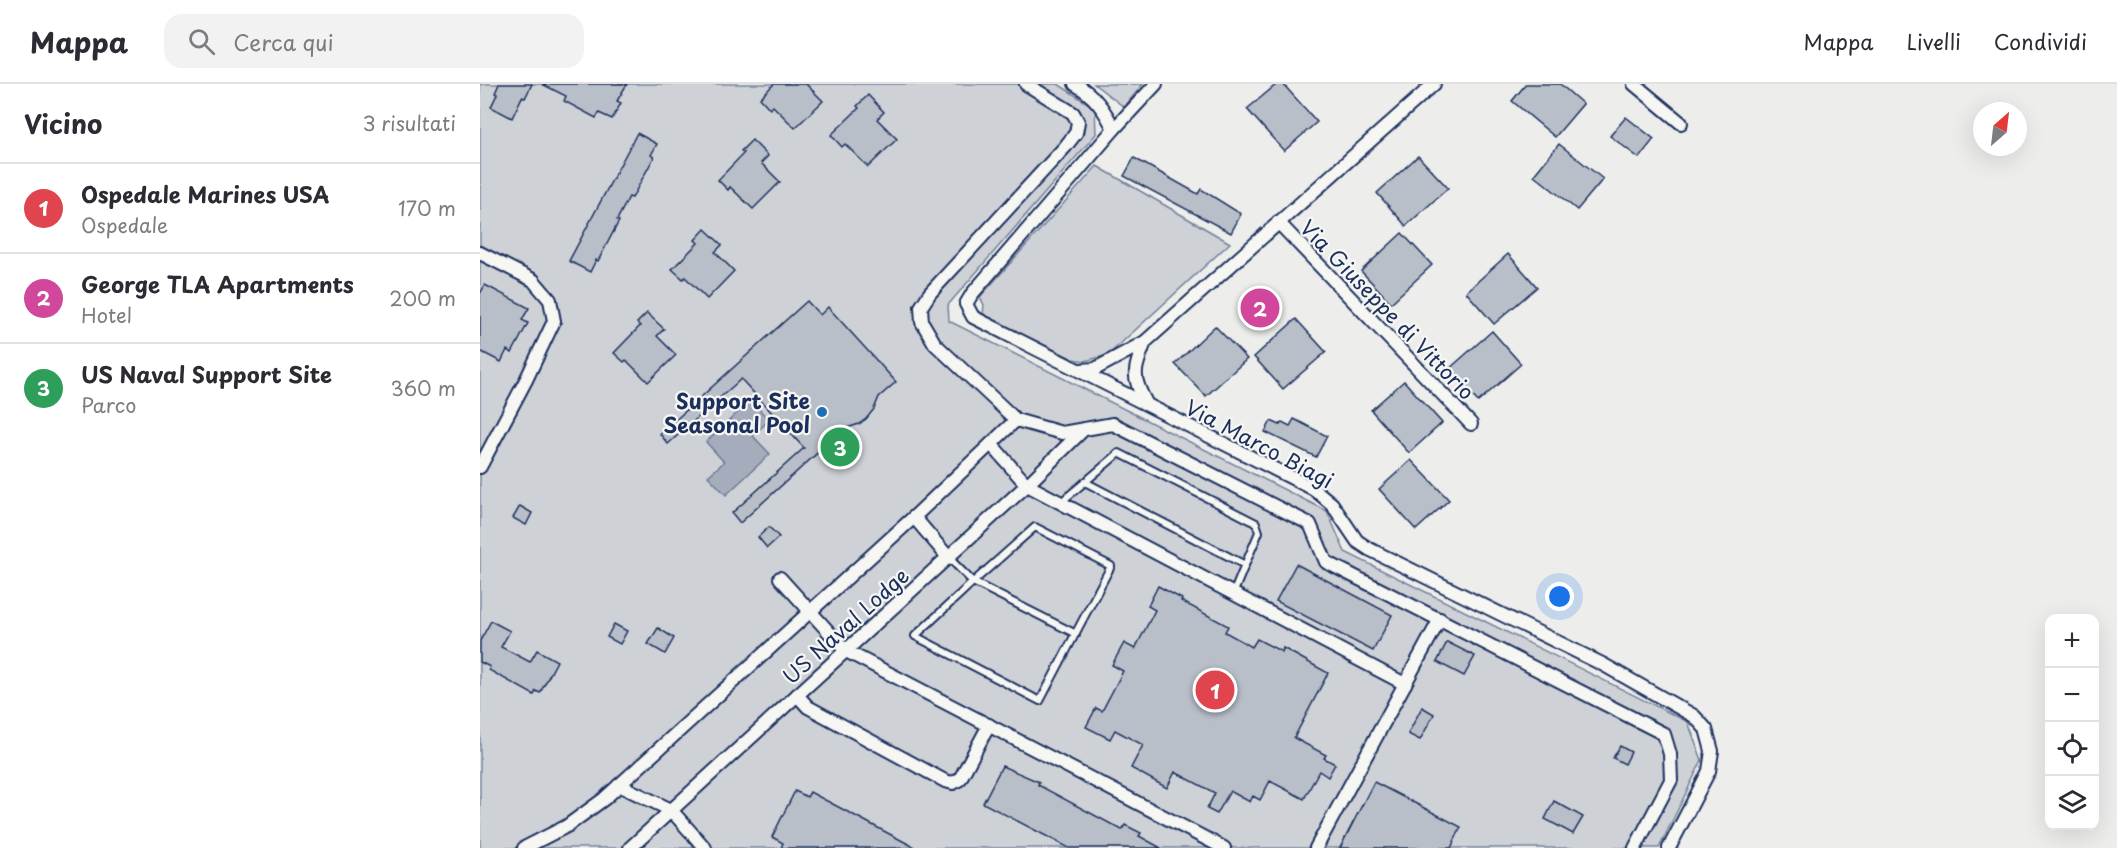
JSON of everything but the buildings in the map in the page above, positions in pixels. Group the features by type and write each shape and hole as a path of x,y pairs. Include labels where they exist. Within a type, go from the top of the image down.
{"street":[{"path":"1026,84 1073,113 1078,122 1076,133 930,293 921,307 922,322 935,344 1016,420 1062,433 1113,424 1310,524 1326,562 1664,734 1670,754 1671,780 1635,848"},
{"path":"1075,84 1086,91 1103,108 1114,129 1156,84"},
{"name":"Via Giuseppe di Vittorio","path":"1079,370 1095,369 1145,342 1434,84"},
{"path":"1634,84 1681,123"},
{"name":"Via Marco Biagi","path":"1114,129 972,294 966,304 973,317 1314,489 1332,504 1357,541 1369,549 1604,665 1694,716 1706,729 1712,751 1709,771 1669,848"},
{"name":"Via Giuseppe di Vittorio","path":"1278,222 1470,424"},
{"path":"480,253 533,280 550,300 554,321 480,467"},
{"name":"Via Giuseppe di Vittorio","path":"1134,374 1145,342"},
{"path":"1105,364 1110,386 1123,382 1134,374 1138,388 1147,404"},
{"path":"524,848 567,826 604,799 914,517 1016,420"},
{"name":"US Naval Lodge","path":"630,848 1028,485 1084,429"},
{"path":"991,444 1028,485 1405,684"},
{"path":"914,517 948,557"},
{"path":"780,578 846,651 1224,848"},
{"path":"1316,848 1440,619"},
{"path":"797,695 808,707 945,781 953,783 960,779 989,725"},
{"path":"619,785 671,810 705,848"}],"lane":[{"path":"1060,503 1119,453 1256,523 1259,532 1233,594"},
{"path":"1085,483 1245,565"},
{"path":"1035,527 1111,567 1076,634 1041,701 915,636 1035,527"},
{"path":"948,557 973,582 1076,634"}],"shaded area":[{"path":"480,84 1058,84 1095,108 1096,134 948,305 949,321 1327,511 1345,552 1688,722 1702,760 1659,848 480,848"},
{"path":"1094,84 1143,84 1124,107"},
{"path":"1097,166 1230,243 1108,355 1085,361 1073,359 983,315 984,305 980,297"}],"water":[{"path":"751,400 769,420 753,436 770,454 726,495 708,476 724,462 706,442"}],"place":[{"name":"George TLA Apartments","path":"1260,308"},
{"name":"Support Site Seasonal Pool","path":"822,412"},
{"name":"US Naval Support Site","path":"840,447"},
{"name":"Ospedale Marines USA","path":"1215,690"}]}
